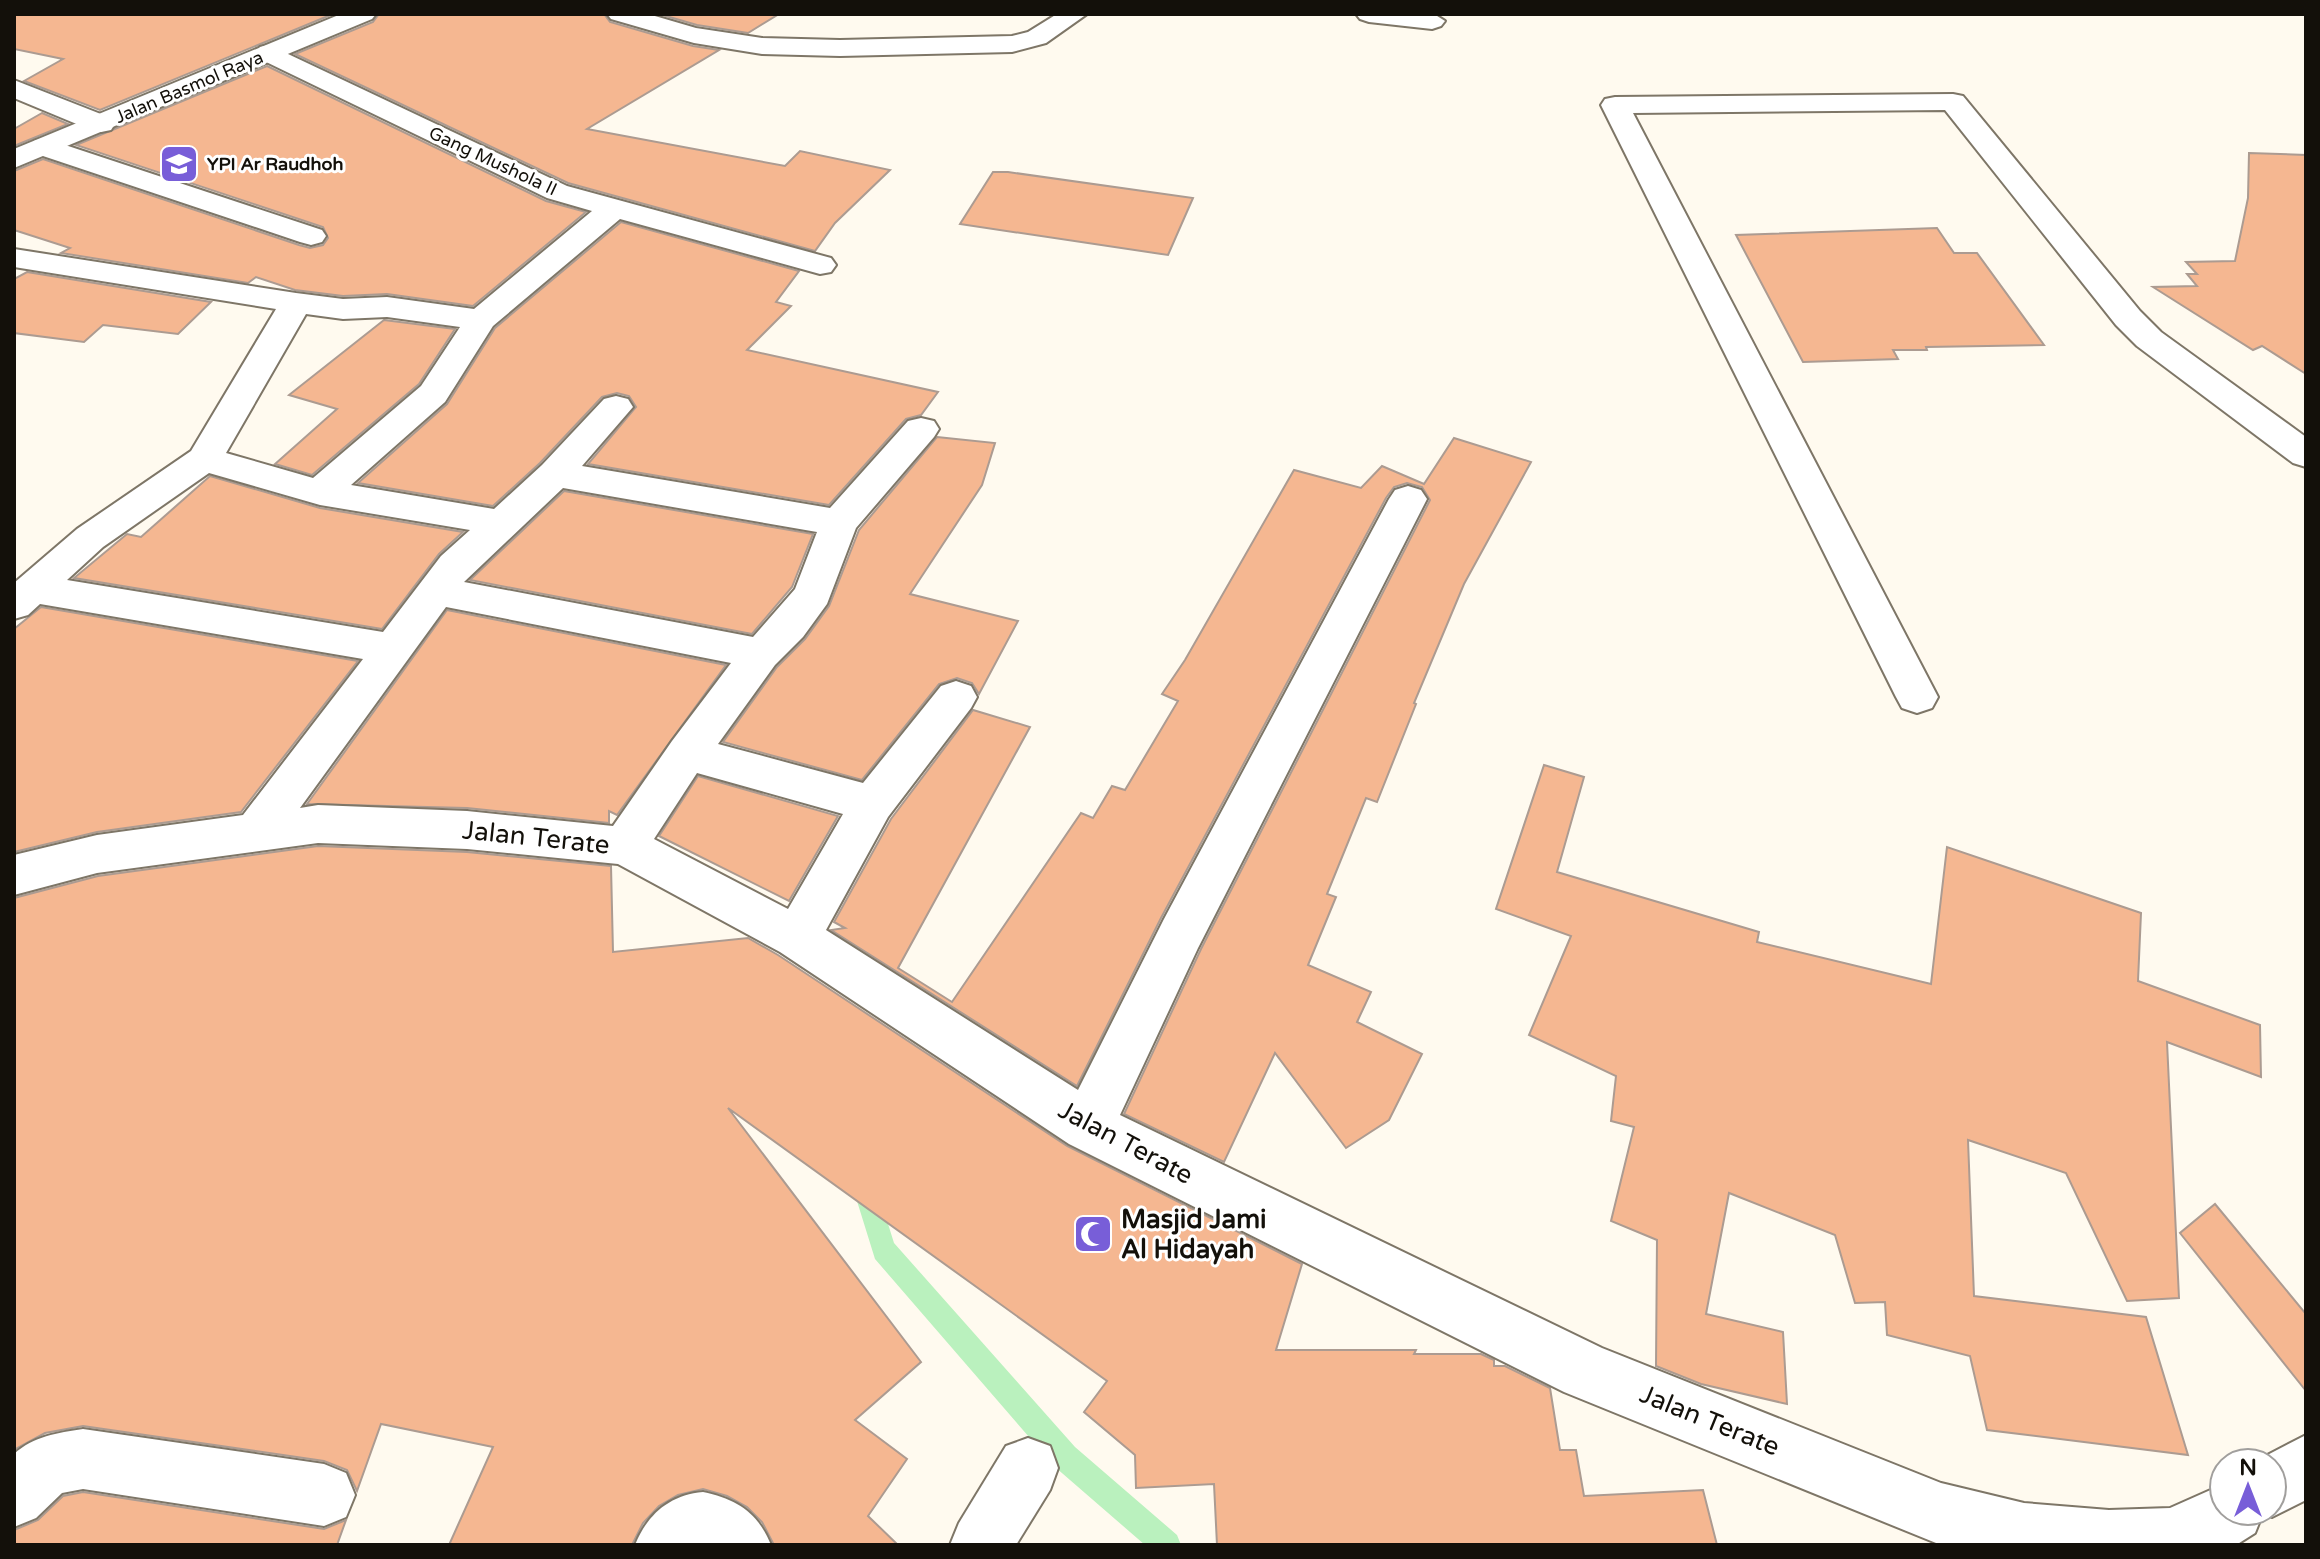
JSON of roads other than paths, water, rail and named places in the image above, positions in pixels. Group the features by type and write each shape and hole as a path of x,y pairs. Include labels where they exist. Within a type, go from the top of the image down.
{"street":[{"name":"Jalan Basmol Raya","path":"14,159 363,14"},
{"path":"620,14 732,42 840,48 1012,44 1037,38 1074,14"},
{"path":"1369,14 1432,21"},
{"name":"Gang Mushola II","path":"269,53 557,192 820,265"},
{"path":"14,88 101,124"},
{"path":"1917,697 1615,105 1953,102 2128,318 2149,339 2306,455"},
{"path":"44,147 311,236"},
{"path":"320,492 433,394 481,320 614,208"},
{"path":"14,258 296,303 343,309 387,307 481,320"},
{"path":"23,597 90,538 204,459 296,303"},
{"path":"257,831 455,566 555,474 616,407"},
{"path":"625,846 687,753 761,654 789,626 813,594 839,523 921,429"},
{"path":"204,459 320,492 502,523"},
{"path":"555,474 839,523"},
{"path":"1088,1126 1188,920 1408,499"},
{"path":"437,591 761,654"},
{"path":"23,597 395,649"},
{"path":"797,937 872,804 956,697"},
{"path":"687,753 872,804"},
{"name":"Jalan Terate","path":"14,875 97,854 318,824 467,830 625,846 797,937 1088,1126 1585,1371 1941,1514 2024,1534 2109,1541 2170,1539 2208,1526"},
{"path":"14,1496 47,1465 83,1459 324,1495"},
{"path":"2288,1476 2306,1465"},
{"path":"981,1545 1028,1468"},
{"path":"666,1545 684,1529 707,1522 720,1525 740,1545"}],"waterway":[{"path":"864,1185 884,1250 1065,1457 1167,1545"}],"place":[{"name":"YPI Ar Raudhoh","path":"179,164"},
{"name":"Masjid Jami Al Hidayah","path":"1093,1234"}]}
